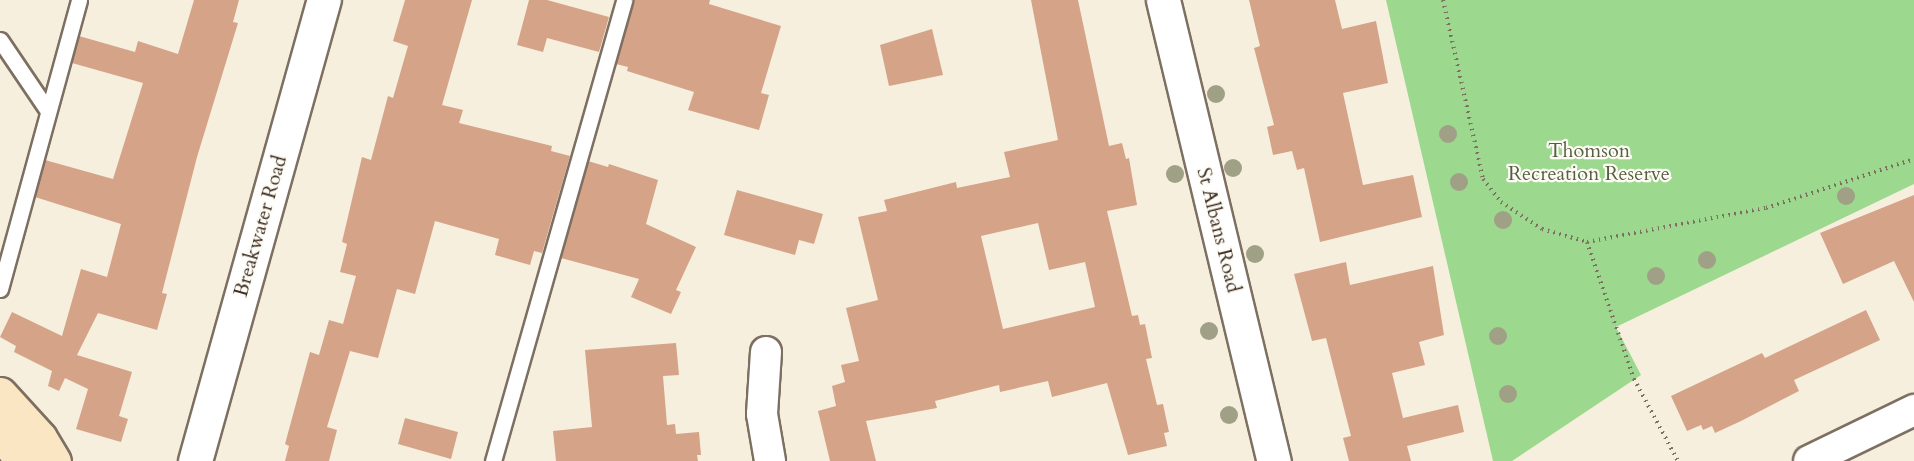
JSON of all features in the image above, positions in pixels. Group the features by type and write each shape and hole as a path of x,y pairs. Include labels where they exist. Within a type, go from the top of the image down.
{"main road":[{"path":"0,394 40,438 54,461"},
{"path":"0,430 22,461"}],"street":[{"name":"Breakwater Road","path":"194,458 324,0"},
{"name":"St Albans Road","path":"1163,0 1274,461"},
{"path":"766,352 762,414 770,461"},
{"path":"1809,461 1914,410"}],"lane":[{"path":"0,290 79,0"},
{"path":"493,461 624,0"},
{"path":"0,40 48,111"}],"path":[{"path":"1443,0 1484,179 1501,202 1542,229 1587,242 1766,208 1914,159"},
{"path":"1587,242 1634,379 1678,461"}],"green space":[{"name":"Thomson Recreation Reserve","path":"1386,0 1914,0 1914,184 1616,327 1641,375 1512,461 1493,461"}],"building":[{"path":"194,0 239,0 233,22 238,23 197,157 162,293 167,294 157,330 98,313 77,355 132,372 119,416 128,419 121,442 76,429 88,389 65,378 59,391 48,386 52,371 14,352 16,346 0,337 12,312 62,336 81,269 107,277 121,224 35,197 45,160 113,179 143,83 72,63 79,36 135,52 138,41 178,54"},
{"path":"405,0 472,0 442,105 463,110 459,123 552,146 551,151 570,156 542,253 534,251 530,265 495,255 499,239 435,221 415,294 397,289 378,358 350,351 327,427 337,430 329,461 285,461 289,446 285,444 310,352 319,355 329,320 343,324 356,276 340,272 347,244 342,242 362,157 371,160 388,96 393,98 408,46 393,41"},
{"path":"529,0 547,0 609,17 599,52 547,38 543,52 517,45"},
{"path":"633,0 710,0 709,4 781,26 761,93 769,95 759,130 688,110 694,92 627,71 628,67 616,64"},
{"path":"1031,0 1078,0 1109,146 1122,143 1126,159 1129,158 1137,205 1107,211 1132,316 1138,315 1140,325 1145,324 1152,358 1146,359 1157,405 1163,404 1169,432 1164,433 1167,446 1128,455 1107,383 1052,397 1048,381 1000,392 999,385 935,401 937,408 866,421 876,461 830,461 818,411 836,406 832,386 845,382 841,365 859,361 846,308 878,300 858,217 887,211 884,200 956,182 957,188 1010,177 1004,152 1058,140","holes":["1038,223 1049,270 1085,262 1095,307 1003,329 981,236"]},
{"path":"1249,0 1335,0 1342,29 1376,21 1388,83 1343,93 1363,185 1413,175 1422,217 1320,242 1304,168 1297,170 1292,151 1273,155 1267,127 1274,125 1254,48 1260,46"},
{"path":"932,29 943,75 889,86 880,45"},
{"path":"588,161 608,167 609,164 658,180 646,224 696,247 676,290 681,292 671,314 631,297 639,279 561,258"},
{"path":"737,190 823,214 814,244 799,240 795,255 724,235"},
{"path":"1914,195 1914,302 1894,261 1843,284 1820,233"},
{"path":"1346,262 1350,285 1433,266 1444,335 1419,342 1425,365 1392,373 1403,418 1458,405 1464,432 1407,446 1411,461 1349,461 1343,438 1351,436 1326,338 1312,341 1294,274"},
{"path":"1866,310 1880,340 1794,380 1799,391 1741,421 1715,433 1712,426 1703,430 1701,425 1687,431 1671,396 1762,353 1765,358"},
{"path":"676,343 679,375 663,376 667,425 675,424 676,434 699,432 701,455 697,455 698,461 556,461 553,431 592,427 585,350"},
{"path":"405,418 458,432 451,459 398,444"}]}
